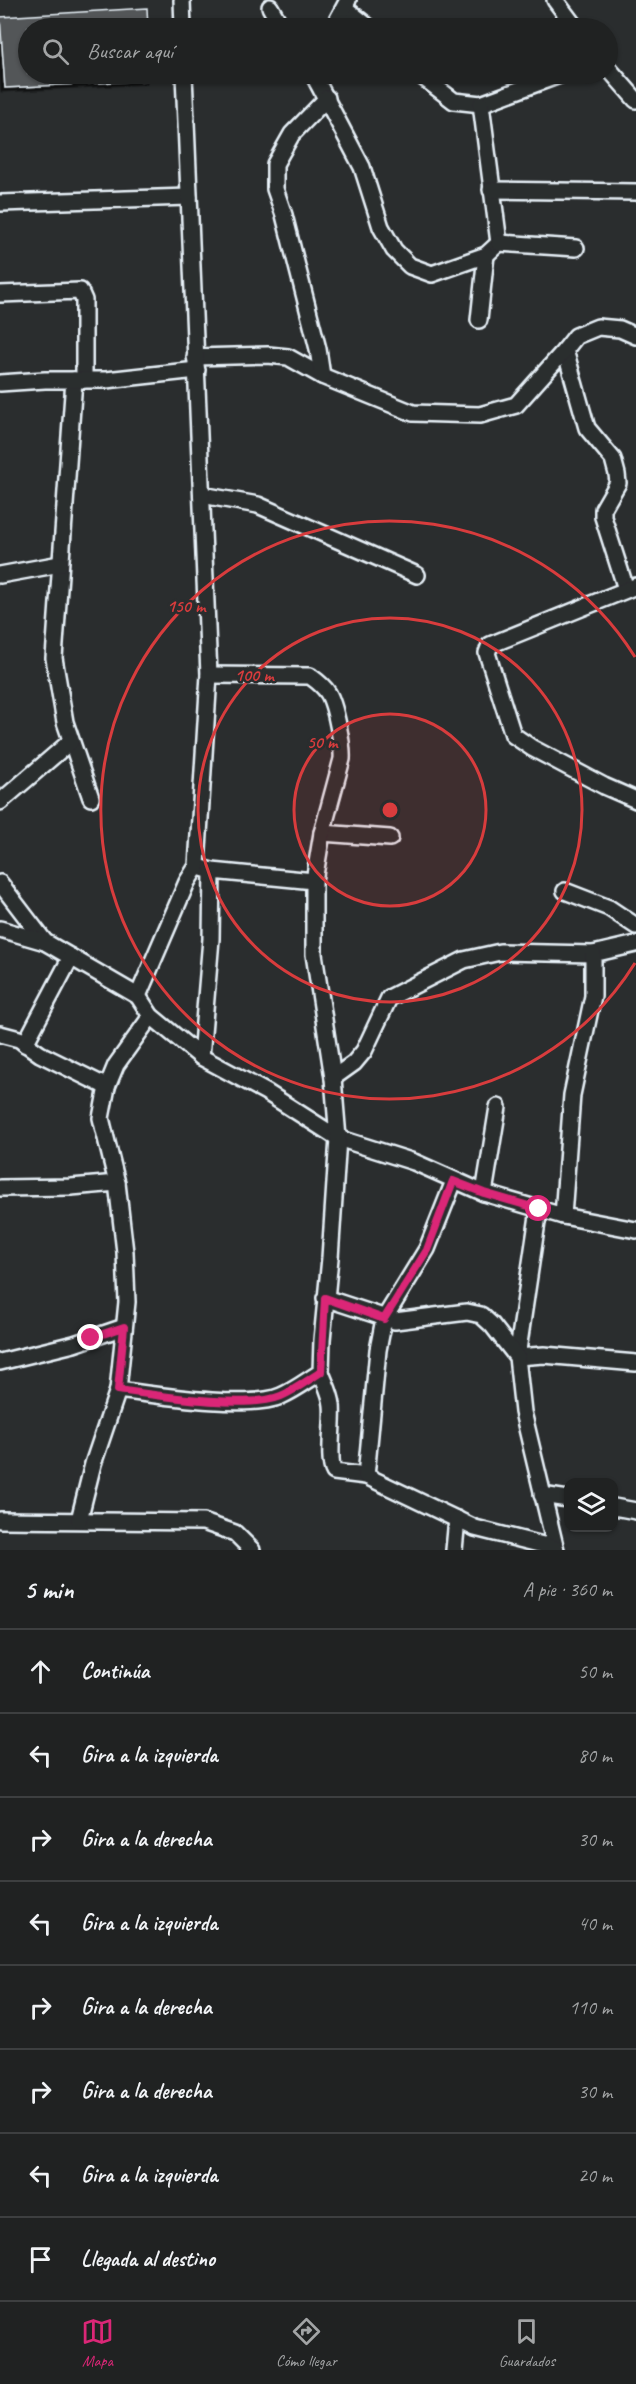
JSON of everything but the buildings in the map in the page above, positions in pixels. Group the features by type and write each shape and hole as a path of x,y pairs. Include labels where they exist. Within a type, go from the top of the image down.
{"street":[{"path":"182,0 183,18"},
{"path":"555,0 568,18"},
{"path":"338,18 346,4 360,18"},
{"path":"270,7 276,18"},
{"path":"618,79 636,100"},
{"path":"138,996 187,882 197,866 209,675 184,84"},
{"path":"319,84 362,167 381,226 394,250 410,266 432,274 486,255 499,243 576,248"},
{"path":"432,84 454,101 481,104 535,84"},
{"path":"322,376 287,226 275,189 275,164 292,134 327,98"},
{"path":"481,104 499,243"},
{"path":"491,190 636,192"},
{"path":"0,203 189,197"},
{"path":"479,320 486,255"},
{"path":"0,294 80,291 84,300 79,380 60,564 54,658 65,723 91,798"},
{"path":"0,383 106,380 196,364 268,355 288,357 322,376 413,413 480,416 516,405 576,336 598,327 620,329 636,336"},
{"path":"566,350 587,428 613,459 618,483 603,509 603,517 631,588 490,645 487,653 513,735 532,748 636,800"},
{"path":"202,495 258,506 417,575"},
{"path":"0,575 60,564"},
{"path":"209,675 310,676 329,694 343,748 322,833 314,881 314,954 333,1078 338,1138 321,1372 332,1403 334,1431 331,1468 336,1474 366,1476 475,1528 556,1549 523,1412 517,1357 539,1209"},
{"path":"0,802 71,741"},
{"path":"322,833 390,838"},
{"path":"197,866 212,871 314,881"},
{"path":"201,1057 212,939 212,871"},
{"path":"0,884 45,942"},
{"path":"565,891 609,908 636,926"},
{"path":"0,929 45,942 138,996 152,1016 201,1057 266,1092 338,1138 414,1162 484,1193 563,1216 636,1230"},
{"path":"333,1078 354,1063 364,1051 384,1005 396,993 464,960 500,952 593,954 636,944"},
{"path":"563,1216 572,1095 593,996 593,954"},
{"path":"25,1044 71,957"},
{"path":"79,1521 93,1464 118,1390 127,1302 125,1252 117,1183 101,1118 107,1087 116,1065 152,1016"},
{"path":"0,1034 19,1040 40,1054 107,1087"},
{"path":"484,1193 498,1107"},
{"path":"366,1476 378,1350 384,1319 427,1250 453,1181"},
{"path":"0,1188 71,1187 117,1183"},
{"path":"325,1298 395,1321 467,1312 481,1315 492,1324 517,1357"},
{"path":"0,1362 74,1344 124,1327"},
{"path":"517,1357 544,1355 636,1363"},
{"path":"118,1390 191,1400 247,1401 279,1397 321,1372"},
{"path":"542,1495 564,1499"},
{"path":"618,1508 636,1511"},
{"path":"454,1550 457,1519"},
{"path":"0,1520 203,1522 235,1533 252,1550"},
{"path":"235,1533 235,1550"}],"route":[{"path":"91,1338 124,1327 118,1390 191,1400 247,1401 279,1397 321,1372 325,1298 342,1302 384,1319 427,1250 453,1181 484,1193 539,1209"}]}
